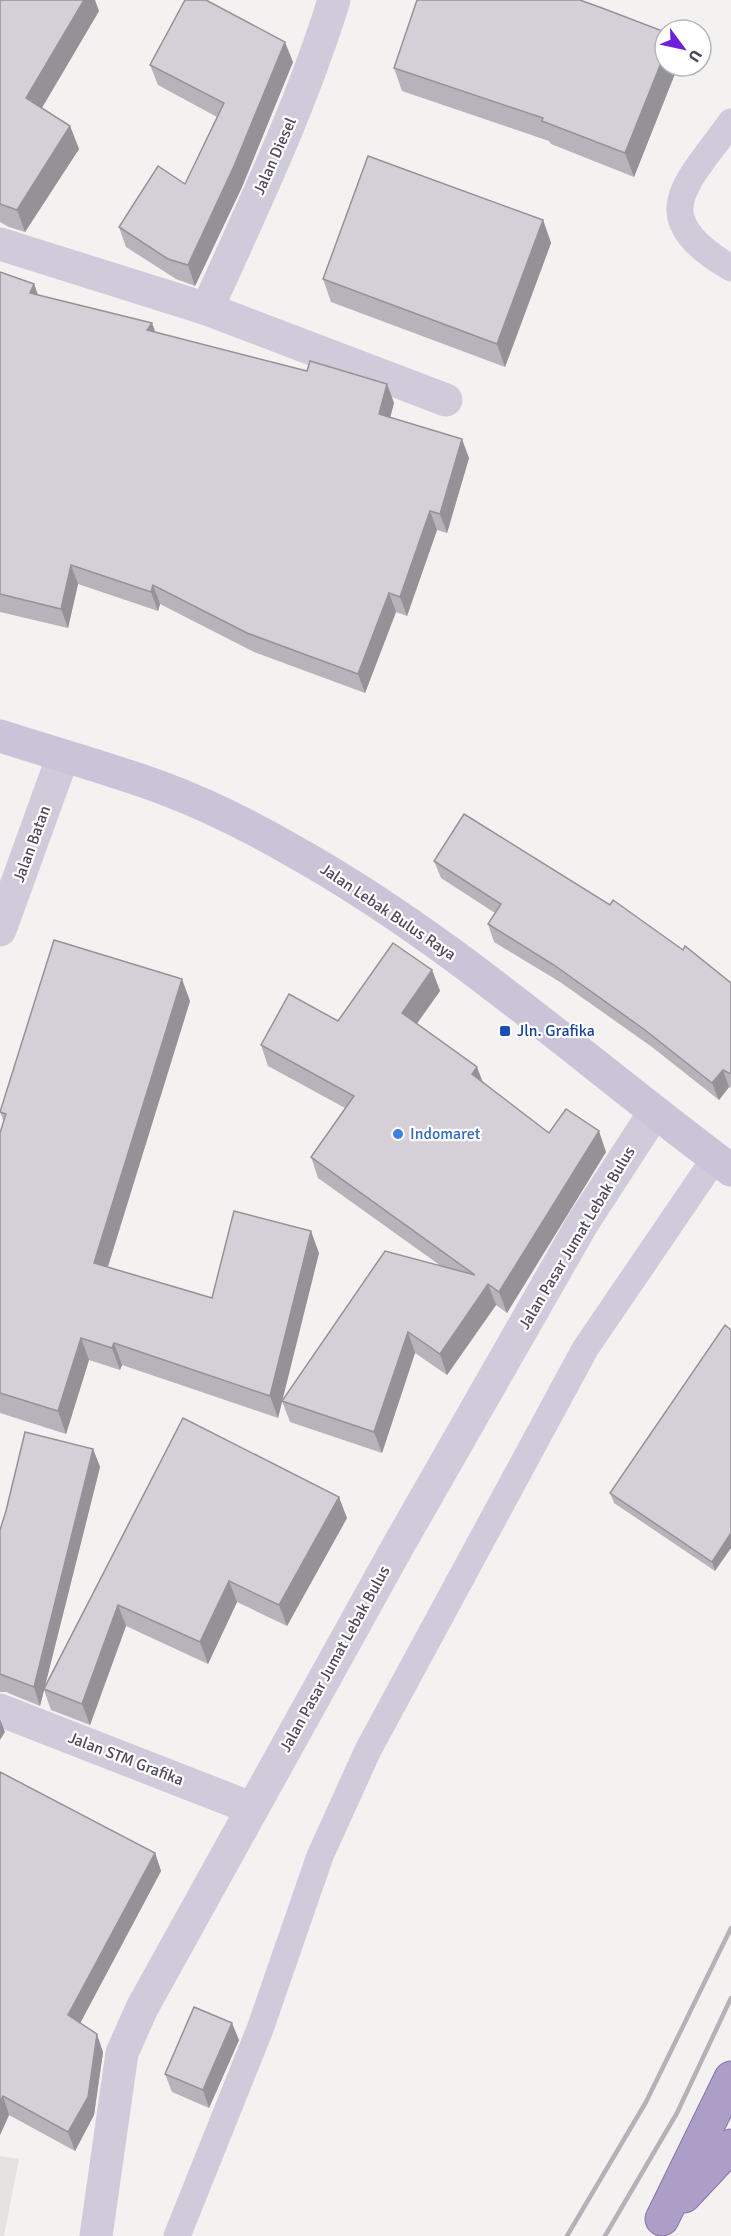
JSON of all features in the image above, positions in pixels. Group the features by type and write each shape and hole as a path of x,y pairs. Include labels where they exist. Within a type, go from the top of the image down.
{"highway":[{"path":"656,2228 731,2078"},
{"path":"656,2228 731,2120"},
{"path":"656,2228 731,2146"}],"main road":[{"name":"Jalan Lebak Bulus Raya","path":"0,736 160,788 250,828 337,876 383,905 481,976 654,1113 723,1164"}],"street":[{"name":"Jalan Diesel","path":"207,309 286,135 317,57 334,0"},
{"path":"0,244 207,309 446,400"},
{"name":"Jalan Batan","path":"0,930 63,756"},
{"name":"Jalan Pasar Jumat Lebak Bulus","path":"96,2236 122,2053 142,2008 251,1808 576,1234 654,1113"},
{"name":"Jalan STM Grafika","path":"0,1710 251,1808"}],"lane":[{"path":"731,122 685,188 679,206 680,219 688,237 708,254 731,268"},
{"path":"177,2236 261,2029 320,1856 368,1750 585,1349 723,1164"}],"shaded area":[{"path":"0,2156 19,2159 4,2236 0,2236"}],"building":[{"path":"0,0 84,0 26,98 70,126 17,210 0,204"},
{"path":"185,0 206,0 285,42 234,166 188,265 168,259 119,227 158,166 185,184 224,103 150,65"},
{"path":"417,0 580,0 653,27 653,78 655,78 625,153 542,121 543,118 394,68"},
{"path":"368,156 543,220 497,344 323,279"},
{"path":"0,272 34,284 30,293 152,323 147,330 307,371 310,361 387,384 379,414 462,439 440,514 430,511 400,597 389,593 358,674 247,633 153,585 151,592 71,565 61,609 0,594"},
{"path":"464,814 610,905 613,900 683,950 685,946 731,983 731,1074 723,1070 712,1083 645,1030 554,965 488,924 501,904 434,861"},
{"path":"54,940 182,979 94,1263 212,1298 234,1211 311,1231 270,1396 114,1343 112,1348 81,1338 58,1411 0,1393 0,1133 6,1114 0,1112"},
{"path":"393,943 432,970 402,1013 477,1067 472,1074 549,1133 566,1109 599,1131 499,1292 488,1284 440,1354 408,1332 374,1432 282,1401 385,1251 475,1275 311,1157 354,1096 261,1045 289,994 338,1021"},
{"path":"725,1325 731,1330 731,1533 712,1562 610,1493"},
{"path":"183,1418 339,1497 279,1605 229,1581 200,1642 118,1605 82,1704 44,1689"},
{"path":"25,1432 93,1449 34,1687 0,1674 0,1530"},
{"path":"0,1772 155,1853 68,2015 97,2034 88,2097 68,2132 3,2096 0,2102"},
{"path":"194,2007 232,2023 203,2090 165,2074"}],"railway":[{"path":"567,2236 646,2102 731,1928"},
{"path":"605,2236 677,2113 731,1998"}],"place":[{"name":"Jln. Grafika","path":"505,1031"},
{"name":"Indomaret","path":"398,1134"}]}
